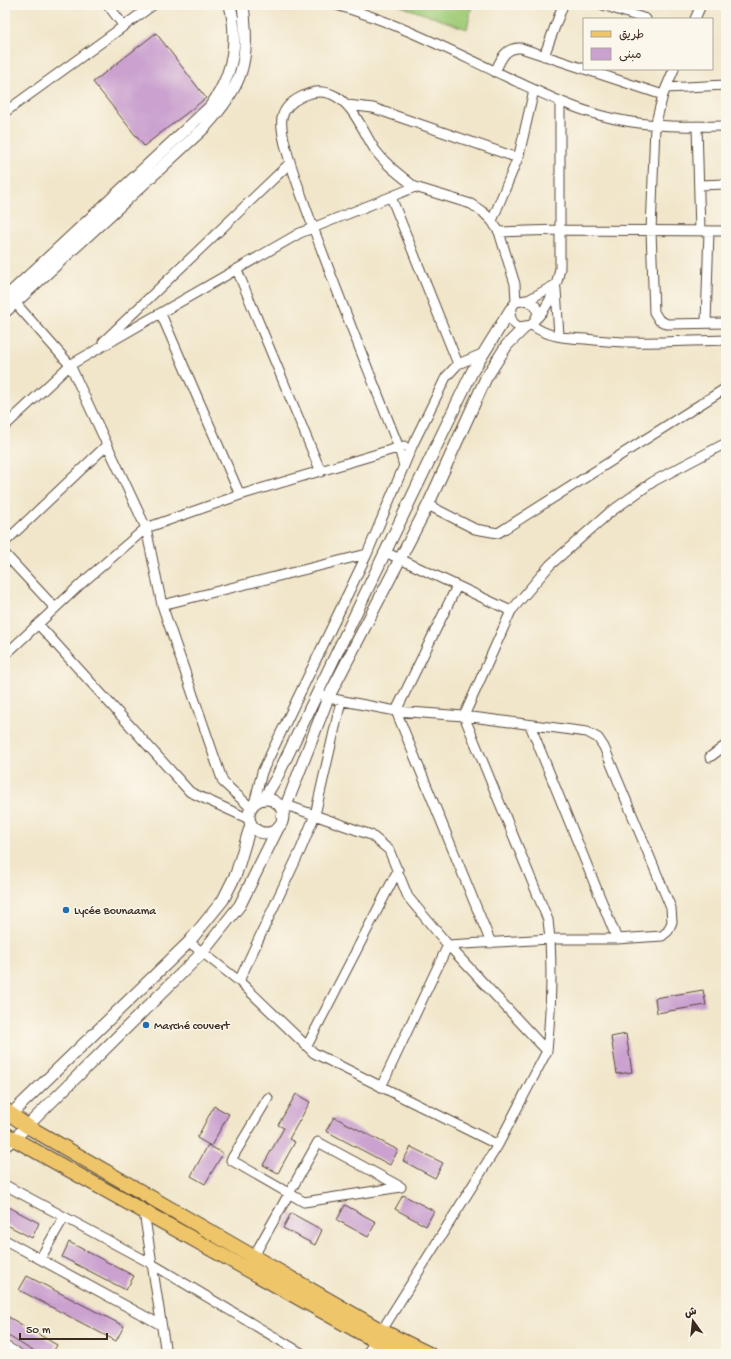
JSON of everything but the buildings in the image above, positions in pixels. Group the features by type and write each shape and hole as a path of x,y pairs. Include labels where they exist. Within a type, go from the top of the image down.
{"main road":[{"path":"7,1114 253,1257 379,1336 400,1354"},
{"path":"8,1140 144,1212 246,1269 379,1336 429,1354"}],"street":[{"path":"108,5 123,25"},
{"path":"137,15 147,5"},
{"path":"5,112 123,25 153,5"},
{"path":"5,312 9,299 210,107 222,91 230,70 234,46 234,31 230,5"},
{"path":"9,299 204,128 228,102 242,69 246,29 243,5"},
{"path":"336,5 397,26 534,90 600,115 655,126 726,126"},
{"path":"544,56 563,5"},
{"path":"603,5 643,18"},
{"path":"695,18 701,5"},
{"path":"495,72 503,55 511,49 521,48 583,68"},
{"path":"591,70 665,92 726,85"},
{"path":"674,70 665,92 655,126 651,231 654,308 656,316 659,320 667,324 706,322 726,323"},
{"path":"492,221 518,158 534,90"},
{"path":"404,466 399,448 313,228 290,163 282,119 288,105 301,97 316,93 331,94 347,105 384,161 415,187 471,204 483,212 492,221 498,232 515,284 527,300 532,302 537,309 531,324"},
{"path":"8,1140 27,1126 202,953 240,905 282,816 328,698 428,505 493,366 507,345 531,324 549,303 560,268 560,101"},
{"path":"347,105 373,108 518,158"},
{"path":"698,126 699,185 705,231 706,322"},
{"path":"92,353 290,163"},
{"path":"699,185 726,184"},
{"path":"5,426 70,365 300,234 415,187"},
{"path":"391,197 458,364"},
{"path":"498,232 560,230 726,231"},
{"path":"237,270 321,472"},
{"path":"515,284 513,306 510,318 512,322 519,327 531,324 543,332 559,336 628,343 726,340"},
{"path":"38,624 190,792 254,811 275,802 282,810 282,816 270,832 264,833 254,828 254,811 277,777 384,552 482,354 513,306 555,285"},
{"path":"555,285 559,336"},
{"path":"9,299 70,365 146,528 162,605 223,782 254,811"},
{"path":"161,314 240,496"},
{"path":"7,1114 189,942 226,894 236,874 254,811 262,772 368,554 412,444 446,377 458,364 482,354"},
{"path":"428,505 475,529 498,533 726,388"},
{"path":"367,1354 498,1145 547,1052 549,1035 550,939 548,920 464,716 511,611 550,564 609,513 654,481 726,443"},
{"path":"5,655 146,528 240,496 412,444"},
{"path":"5,542 107,445"},
{"path":"384,552 401,558 511,611"},
{"path":"5,554 56,608"},
{"path":"162,605 368,554"},
{"path":"457,586 396,711 491,943"},
{"path":"317,691 328,698 396,711 464,716 587,732 598,738 604,747 668,901 672,922 668,931 662,936 617,939 550,939 448,945"},
{"path":"239,981 301,849 315,815 341,701"},
{"path":"530,725 617,939"},
{"path":"710,757 726,745"},
{"path":"282,816 315,815 372,835 389,850 408,897 448,945 547,1052"},
{"path":"307,1046 398,870"},
{"path":"189,942 239,981 314,1053 381,1088 498,1145"},
{"path":"381,1088 448,945"},
{"path":"246,1269 289,1194 318,1142 401,1187 304,1202 289,1194 231,1160 268,1098"},
{"path":"5,1186 152,1264 303,1354"},
{"path":"144,1212 166,1354"},
{"path":"40,1259 64,1217"},
{"path":"5,1240 161,1325"},
{"path":"5,1346 19,1354"}],"green space":[{"path":"398,5 472,5 467,29"}],"place":[{"name":"Lycée Bounaama","path":"66,910"},
{"name":"Marché couvert","path":"146,1025"}]}
